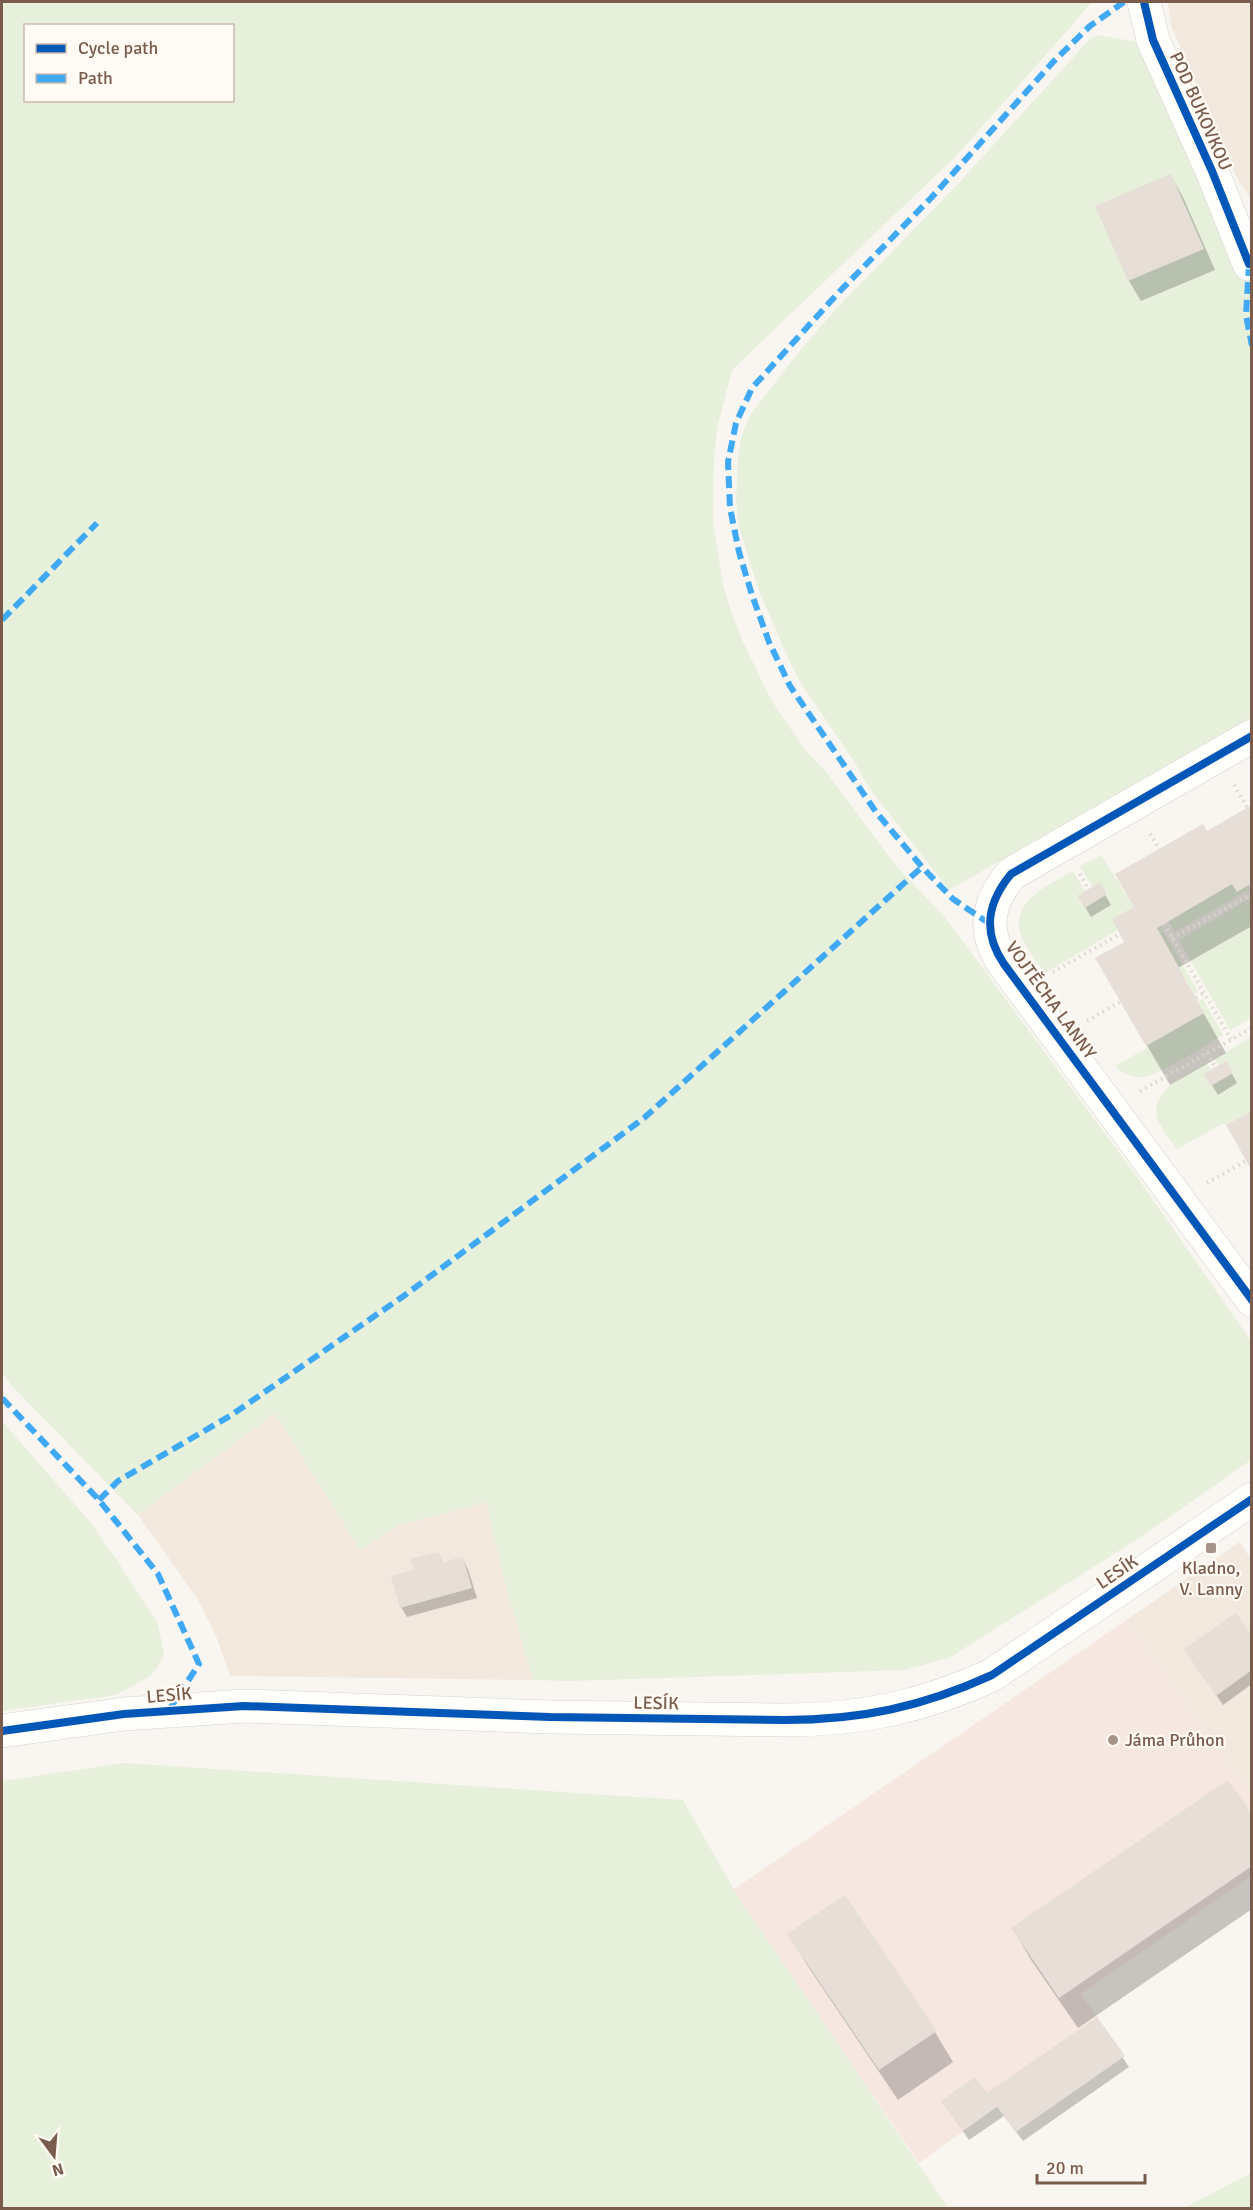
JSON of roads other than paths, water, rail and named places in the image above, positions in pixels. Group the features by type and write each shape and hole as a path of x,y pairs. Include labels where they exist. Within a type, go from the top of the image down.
{"street":[{"name":"POD BUKOVKOU","path":"1144,2 1153,40 1212,171 1249,264"},
{"name":"VOJTĚCHA LANNY","path":"1251,736 1018,870 1001,887 993,901 990,917 990,930 997,955 1251,1300"},
{"name":"LESÍK","path":"2,1731 124,1714 244,1706 550,1717 784,1720 848,1718 879,1713 947,1695 992,1675 1251,1499"}],"place":[{"name":"Kladno, V. Lanny","path":"1211,1548"},
{"name":"Jáma Průhon","path":"1113,1740"}]}
